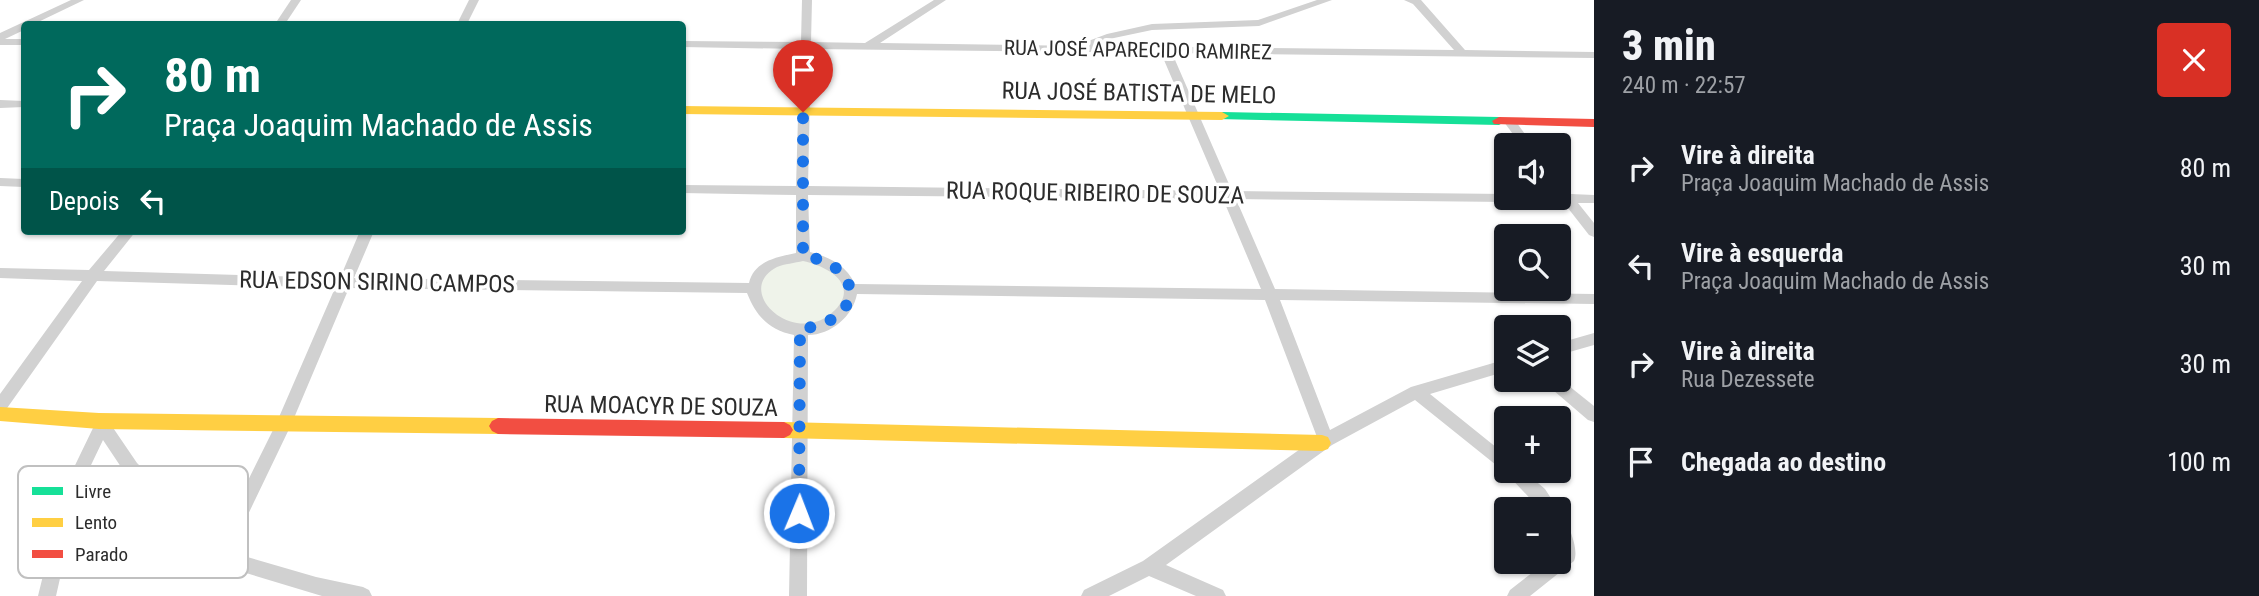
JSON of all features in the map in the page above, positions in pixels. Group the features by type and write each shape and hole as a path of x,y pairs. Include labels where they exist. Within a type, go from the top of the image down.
{"street":[{"path":"34,21 79,0"},
{"path":"283,21 296,0"},
{"path":"464,21 474,0"},
{"path":"803,256 803,112 807,0"},
{"path":"867,47 941,0"},
{"path":"1079,48 1111,36 1152,27 1259,23 1327,0"},
{"path":"1413,1 1463,54"},
{"path":"0,39 21,28"},
{"path":"0,39 21,42"},
{"name":"RUA JOSÉ APARECIDO RAMIREZ","path":"686,44 1594,55"},
{"path":"1166,51 1195,115 1225,194 1271,296 1324,442"},
{"path":"0,104 21,104"},
{"name":"RUA JOSÉ BATISTA DE MELO","path":"686,110 1195,115 1594,123"},
{"path":"1510,122 1519,133"},
{"path":"0,182 21,183"},
{"name":"RUA ROQUE RIBEIRO DE SOUZA","path":"686,189 1494,198"},
{"path":"1571,195 1594,199"},
{"path":"1571,203 1594,232"},
{"path":"0,406 95,273 126,235"},
{"path":"248,497 283,425 365,235"},
{"path":"803,256 829,262 839,270 850,289 849,301 842,313 831,322 800,329 784,327 765,316 754,300 753,288 765,268 776,261 803,256"},
{"name":"RUA EDSON SIRINO CAMPOS","path":"0,273 95,273 345,283 753,288"},
{"path":"850,289 1594,299"},
{"path":"798,596 800,329"},
{"path":"1571,346 1594,339"},
{"path":"1090,596 1149,567 1324,442 1416,392 1494,369"},
{"path":"1416,392 1494,455"},
{"path":"1566,392 1594,415"},
{"name":"RUA MOACYR DE SOUZA","path":"0,414 100,424 800,430 1324,442"},
{"path":"100,424 130,466"},
{"path":"82,466 100,424"},
{"path":"1526,483 1541,497"},
{"path":"248,566 316,586 363,596"},
{"path":"1149,567 1217,596"},
{"path":"1516,596 1544,574"},
{"path":"47,596 51,578"}],"shaded area":[{"path":"815,260 843,280 845,303 822,321 805,326 761,310 760,277 778,262"}],"traffic: fast":[{"path":"1222,116 1499,121"}],"traffic: slow":[{"path":"686,110 1222,116"},
{"path":"0,414 99,421 498,426"},
{"path":"784,430 1322,443"}],"traffic: jam":[{"path":"1499,121 1594,123"},
{"path":"498,426 784,430"}],"route":[{"path":"799,513 800,329 831,322 842,313 849,301 850,289 846,279 829,262 803,256 803,112"}]}
